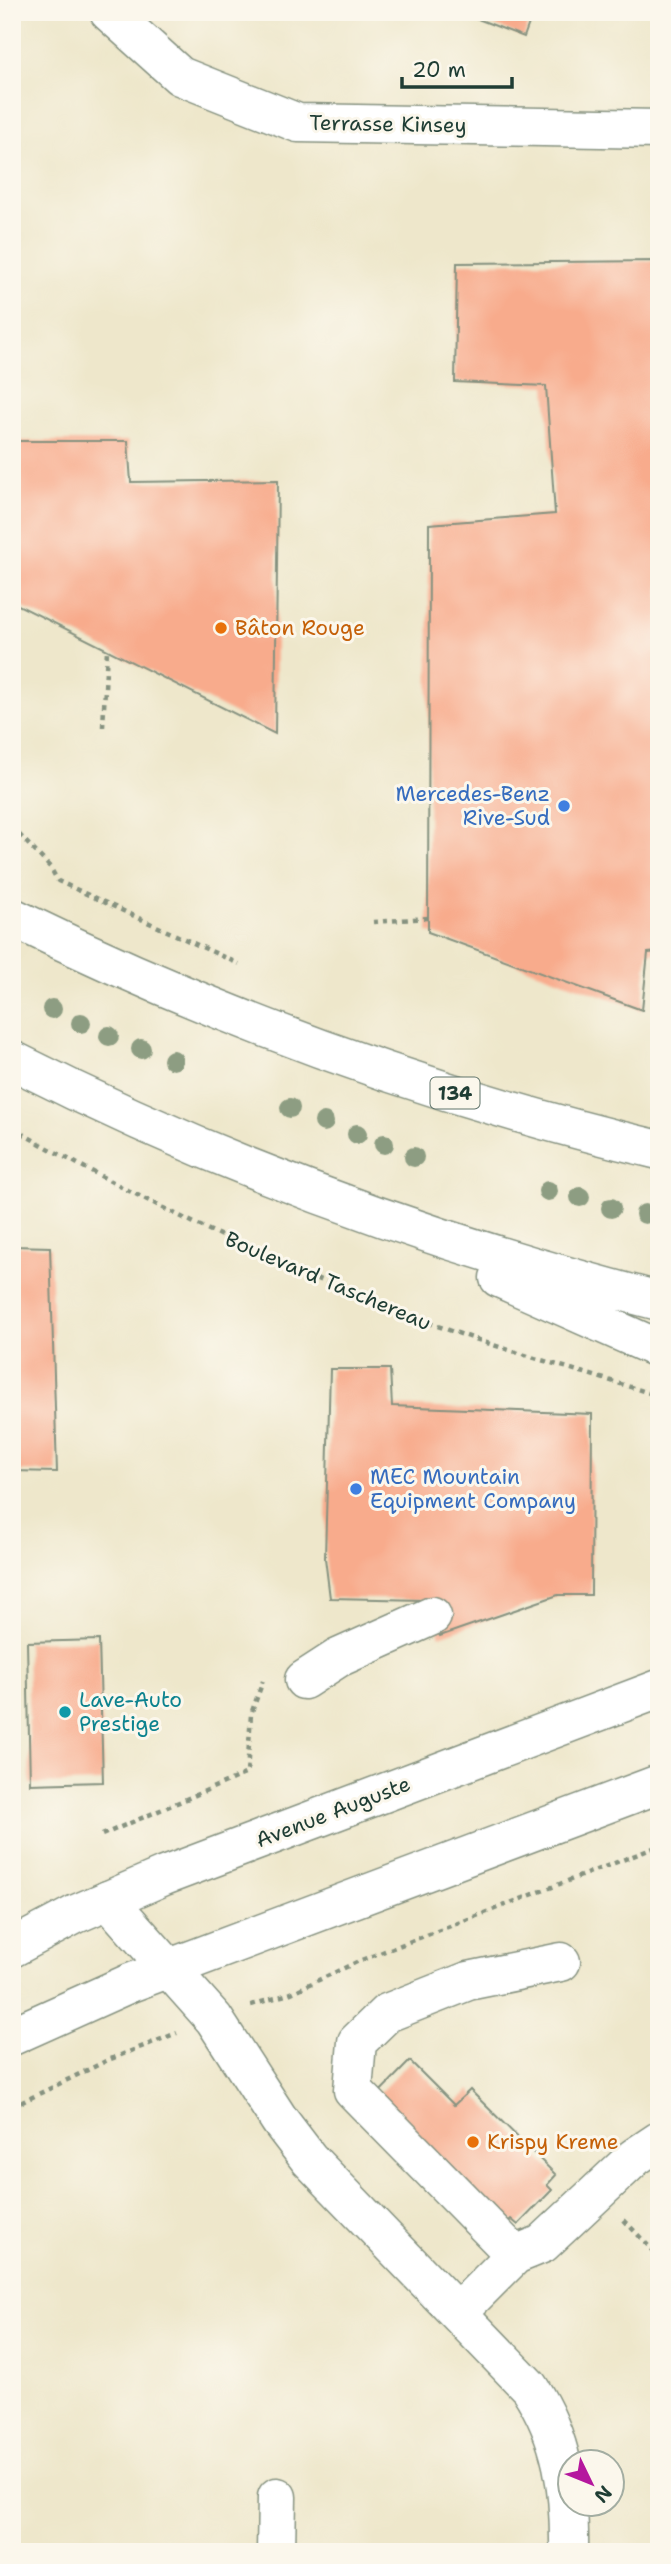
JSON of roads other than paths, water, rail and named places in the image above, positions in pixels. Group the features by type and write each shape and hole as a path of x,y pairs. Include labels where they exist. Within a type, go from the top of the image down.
{"main road":[{"name":"Terrasse Kinsey","path":"109,12 180,76 298,122 659,128"},
{"name":"134","path":"12,917 152,982 268,1028 453,1093 557,1125 659,1150"},
{"path":"12,1060 95,1100 277,1178 659,1349"},
{"path":"277,1178 471,1248 659,1301"},
{"path":"304,1680 338,1658 432,1616"},
{"name":"Avenue Auguste","path":"12,1948 108,1900 216,1856 659,1689"},
{"path":"12,2036 171,1968 659,1784"},
{"path":"108,1900 214,2019 266,2100 309,2159 360,2215 529,2387 550,2423 563,2461 570,2515 569,2552"},
{"path":"515,2255 353,2090 357,2042 387,2013 468,1980 561,1962"},
{"path":"458,2312 515,2255 542,2244 635,2157 659,2141"},
{"path":"276,2552 277,2497"}],"place":[{"name":"Bâton Rouge","path":"221,628"},
{"name":"Mercedes-Benz Rive-Sud","path":"564,806"},
{"name":"MEC Mountain Equipment Company","path":"356,1489"},
{"name":"Lave-Auto Prestige","path":"65,1712"},
{"name":"Krispy Kreme","path":"473,2142"}]}
